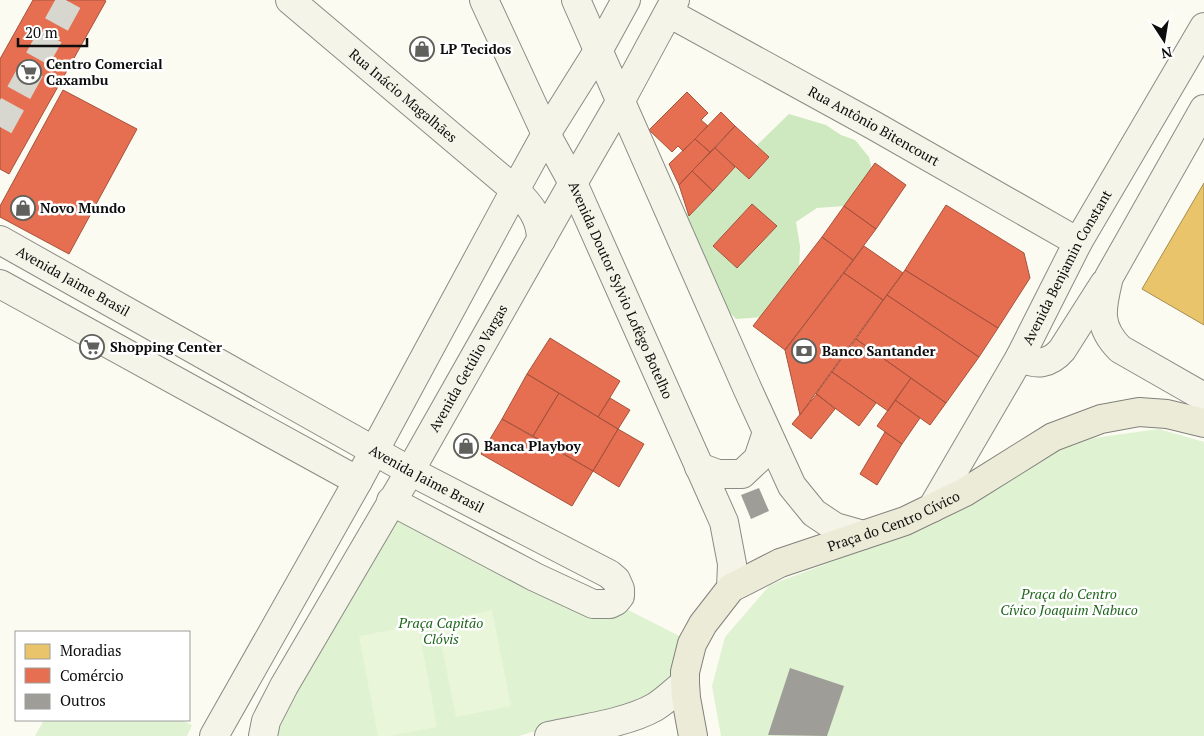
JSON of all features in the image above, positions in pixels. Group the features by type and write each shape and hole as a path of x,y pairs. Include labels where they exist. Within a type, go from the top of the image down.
{"main road":[{"name":"Rua Inácio Magalhães","path":"290,0 515,190 530,205 537,218 541,228 541,240"},
{"name":"Avenida Doutor Sylvio Lofêgo Botelho","path":"484,0 546,134 573,183 724,522 732,564 731,588"},
{"path":"576,0 792,486 814,513 835,527 863,535"},
{"path":"214,736 358,481 546,134 598,50 626,0"},
{"name":"Avenida Getúlio Vargas","path":"264,736 266,720 284,686 410,471 620,102 672,6"},
{"name":"Rua Antônio Bitencourt","path":"672,6 1078,242"},
{"name":"Avenida Benjamin Constant","path":"932,508 1020,357 1078,242 1204,27"},
{"path":"1020,357 1036,364 1055,358 1062,350 1109,277 1204,109"},
{"name":"Avenida Jaime Brasil","path":"0,240 410,471 609,574 616,580 620,589 620,596 610,604 593,604 391,501"},
{"path":"1109,277 1103,300 1102,322 1109,338 1120,349 1204,397"},
{"path":"0,284 358,481"},
{"name":"Praça do Centro Cívico","path":"693,736 685,683 685,672 692,644 703,624 731,588 780,563 905,521 965,492 1053,437 1101,419 1139,412 1167,414 1204,423"},
{"path":"699,467 718,474 742,474 758,459 767,432"},
{"path":"549,736 641,714 655,707 685,683"}],"green space":[{"path":"789,114 826,125 841,135 855,140 869,157 873,174 844,206 817,208 796,222 800,246 799,273 764,317 736,319 717,299 685,215"},
{"name":"Praça do Centro Cívico Joaquim Nabuco","path":"1159,429 1204,442 1204,736 721,736 712,686 725,637 770,585 874,546 975,504 1037,458 1094,438"},
{"name":"Praça Capitão Clóvis","path":"400,494 699,646 651,714 532,732 519,736 266,736"},
{"path":"492,610 511,706 456,717 437,622"},
{"path":"418,625 437,727 388,736 378,736 359,636"},
{"path":"43,721 183,721 192,725 187,736 35,736"}],"building: Moradias":[{"path":"1204,183 1204,325 1142,289"}],"building: Comércio":[{"path":"33,0 106,1 9,174 0,169 0,59"},
{"path":"63,90 137,129 69,254 0,217 0,206"},
{"path":"687,92 708,113 701,120 708,126 683,151 678,146 672,152 649,130"},
{"path":"721,112 735,126 710,152 695,139"},
{"path":"735,126 769,157 749,179 715,148"},
{"path":"695,139 710,152 679,185 669,164"},
{"path":"715,148 735,167 713,191 692,171"},
{"path":"875,163 906,185 876,229 844,206"},
{"path":"692,171 713,191 689,216 679,185"},
{"path":"752,204 777,226 737,268 713,246"},
{"path":"946,205 1024,253 1030,278 998,328 905,270"},
{"path":"844,206 876,229 853,260 822,237"},
{"path":"822,237 853,260 785,350 753,326"},
{"path":"864,246 903,273 883,300 844,273"},
{"path":"905,270 998,328 979,357 887,295"},
{"path":"844,273 883,300 800,415 785,350"},
{"path":"887,295 979,357 946,403 856,339"},
{"path":"550,338 620,381 598,417 527,374"},
{"path":"856,339 911,378 888,411 832,372"},
{"path":"832,372 876,403 859,426 816,394"},
{"path":"527,374 559,393 533,436 502,419"},
{"path":"911,378 946,403 930,425 895,400"},
{"path":"559,393 618,429 593,471 533,436"},
{"path":"817,394 835,409 811,439 792,424"},
{"path":"610,398 630,410 618,429 598,417"},
{"path":"895,400 920,418 902,444 877,426"},
{"path":"502,419 593,471 572,506 481,454"},
{"path":"618,429 644,444 619,487 593,471"},
{"path":"885,432 902,444 877,485 860,474"}],"building: Outros":[{"path":"759,488 769,511 751,519 741,495"},
{"path":"790,668 844,686 827,736 768,735"}],"tunnel":[{"path":"0,127 70,0"}],"place":[{"name":"LP Tecidos","path":"422,49"},
{"name":"Centro Comercial Caxambu","path":"29,72"},
{"name":"Novo Mundo","path":"23,208"},
{"name":"Shopping Center","path":"92,347"},
{"name":"Banco Santander","path":"804,351"},
{"name":"Banca Playboy","path":"466,446"}]}
